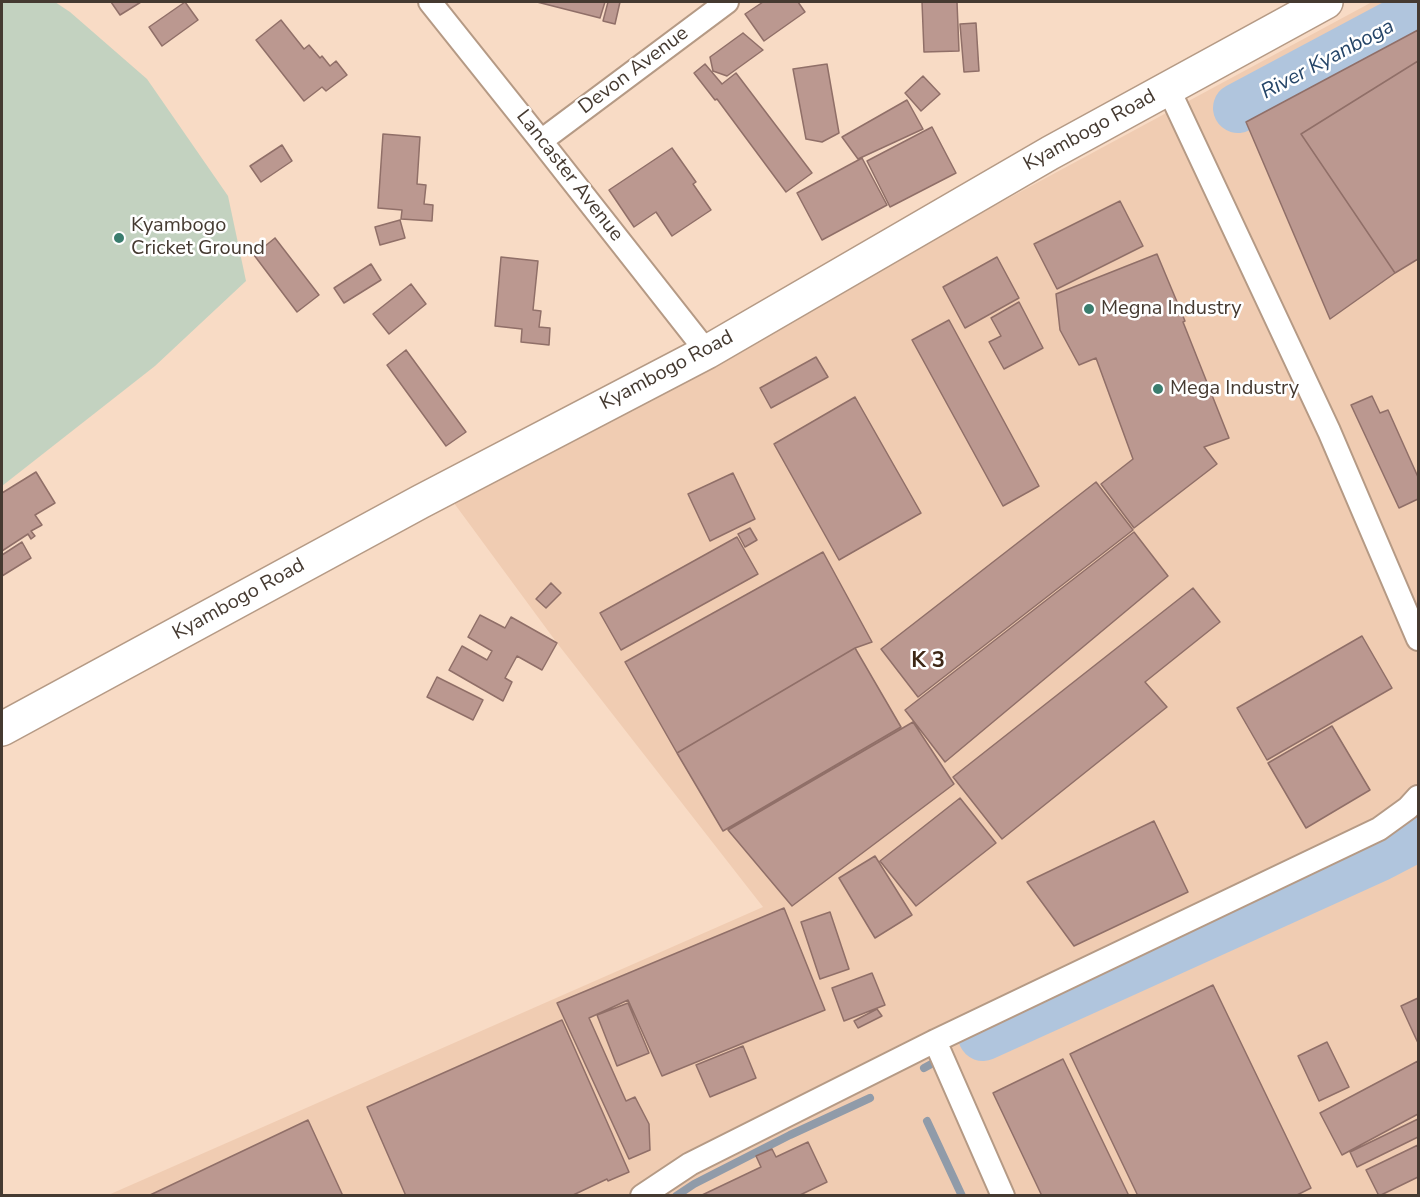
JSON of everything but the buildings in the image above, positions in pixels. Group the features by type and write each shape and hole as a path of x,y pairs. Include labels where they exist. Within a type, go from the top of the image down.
{"street":[{"name":"Lancaster Avenue","path":"430,2 707,352"},
{"name":"Devon Avenue","path":"541,141 727,2"},
{"name":"Kyambogo Road","path":"2,729 420,502 707,352 1050,153 1326,2"},
{"path":"1168,88 1329,431 1419,639"},
{"path":"642,1196 690,1164 935,1041 1379,829 1419,797"},
{"path":"935,1041 1003,1196"}],"shaded area":[{"path":"1372,2 1418,2 1418,1195 106,1196 763,907 557,643 451,499"}],"green space":[{"name":"Kyambogo Cricket Ground","path":"2,2 55,2 70,12 147,79 228,196 246,281 155,366 2,486"}],"waterway":[{"name":"River Kyanboga","path":"1238,108 1418,12"},
{"path":"983,1036 1380,856 1418,836"},
{"path":"924,1068 935,1062"},
{"path":"676,1196 694,1184 790,1135 870,1098"},
{"path":"927,1121 962,1196"}],"place":[{"name":"Kyambogo Cricket Ground","path":"119,238"},
{"name":"Megna Industry","path":"1089,309"},
{"name":"Mega Industry","path":"1158,389"}],"district":[{"name":"K 3","path":"928,662"}]}
